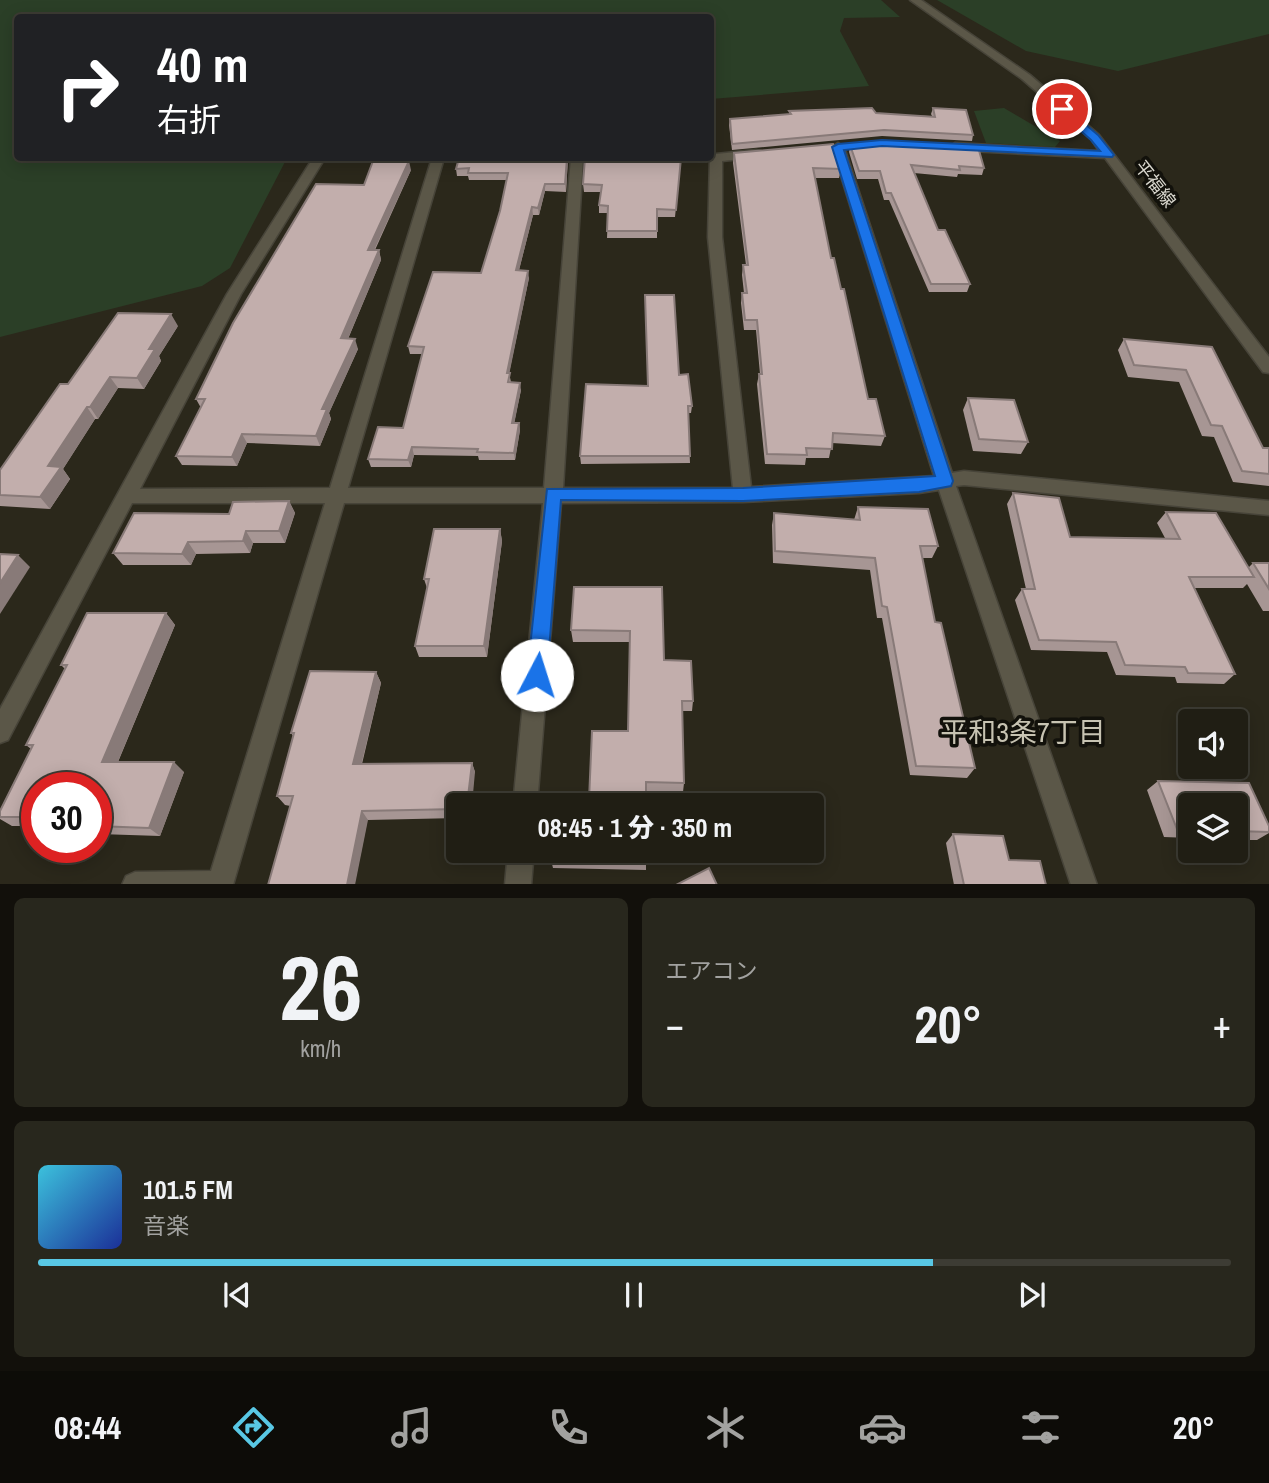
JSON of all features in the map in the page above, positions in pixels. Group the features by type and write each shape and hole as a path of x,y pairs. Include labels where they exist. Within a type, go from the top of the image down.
{"street":[{"name":"平福線","path":"915,0 1026,77 1095,137 1269,368"},
{"path":"936,146 1108,155"},
{"path":"837,147 945,481 1084,884"},
{"path":"743,495 715,237 716,158 770,153"},
{"path":"0,732 234,294 317,161"},
{"path":"135,884 220,884 437,161"},
{"path":"526,793 553,493 577,161"},
{"path":"126,496 553,493 743,495 919,486 964,478 1269,508"},
{"path":"518,884 520,863"}],"green space":[{"path":"0,0 881,0 900,17 844,18 840,31 869,86 714,99 714,14 14,14 14,161 285,161 230,268 202,286 0,337"},
{"path":"937,0 1269,0 1269,34 1118,71 1026,51"},
{"path":"1004,108 1060,141 1055,147 986,143 974,111"}],"building":[{"path":"872,108 876,113 935,117 933,108 966,110 973,135 884,130 732,144 730,119 791,114 789,111"},
{"path":"884,142 978,147 984,168 959,166 960,170 911,165 938,230 945,230 970,284 931,284 891,193 886,193 880,171 859,171 850,145"},
{"path":"833,144 841,169 813,168 831,258 834,258 841,289 844,289 868,399 876,399 885,436 833,433 832,449 806,448 807,455 767,454 757,320 745,320 742,293 747,293 743,265 748,265 734,153"},
{"path":"373,161 409,161 368,250 379,250 341,338 355,339 322,409 327,409 316,436 242,434 232,457 176,456 205,399 196,399 233,323 316,184 364,185"},
{"path":"458,161 567,161 565,184 545,184 538,208 532,207 516,270 528,271 507,373 510,373 508,382 520,383 512,423 519,423 514,453 412,447 408,460 368,459 378,427 403,428 424,347 408,346 433,272 481,273 500,211 508,173 468,173 469,168 456,169"},
{"path":"585,161 681,161 676,210 657,209 657,231 607,231 608,206 599,205 602,185 583,184"},
{"path":"645,295 674,295 679,375 688,374 692,406 688,406 690,456 580,456 586,384 648,386"},
{"path":"118,313 171,314 149,349 155,349 137,378 110,377 90,407 87,407 48,466 61,467 40,497 0,495 0,470 60,384 68,384"},
{"path":"1124,339 1212,347 1263,448 1269,448 1269,474 1242,471 1222,426 1211,425 1186,370 1134,365"},
{"path":"968,398 1014,400 1028,442 979,439"},
{"path":"1013,493 1059,498 1070,537 1180,539 1166,512 1216,513 1254,577 1189,577 1235,674 1188,673 1185,667 1125,665 1116,642 1039,640 1022,589 1035,589"},
{"path":"289,501 279,531 246,531 243,541 188,542 182,554 113,553 134,513 229,514 233,502"},
{"path":"858,507 928,509 938,546 920,546 935,622 941,623 975,768 916,766 887,607 882,606 875,558 775,551 774,513 860,520"},
{"path":"434,529 500,529 484,646 415,646 429,579 424,579"},
{"path":"0,554 18,555 0,583"},
{"path":"1253,563 1269,563 1269,589"},
{"path":"574,587 662,587 664,660 691,661 693,701 682,701 684,783 646,782 646,793 589,793 592,731 628,731 630,631 571,630"},
{"path":"87,613 166,613 102,762 174,762 149,828 112,827 112,772 21,772 21,817 0,817 0,811 33,745 26,745 67,665 61,665"},
{"path":"310,671 376,672 353,764 472,763 468,793 446,793 446,809 362,811 347,884 268,884 293,796 277,796 294,733 291,733"},
{"path":"1158,781 1249,783 1269,826 1269,832 1248,831 1248,793 1178,793 1177,829"},
{"path":"953,834 1003,836 1009,860 1040,861 1046,884 964,884"},
{"path":"709,868 717,884 678,884"}],"district":[{"name":"平和3条7丁目","path":"1023,732"}],"route":[{"path":"537,675 553,493 743,495 919,486 945,481 838,147 882,143 1108,155 1095,137 1062,109"}]}
